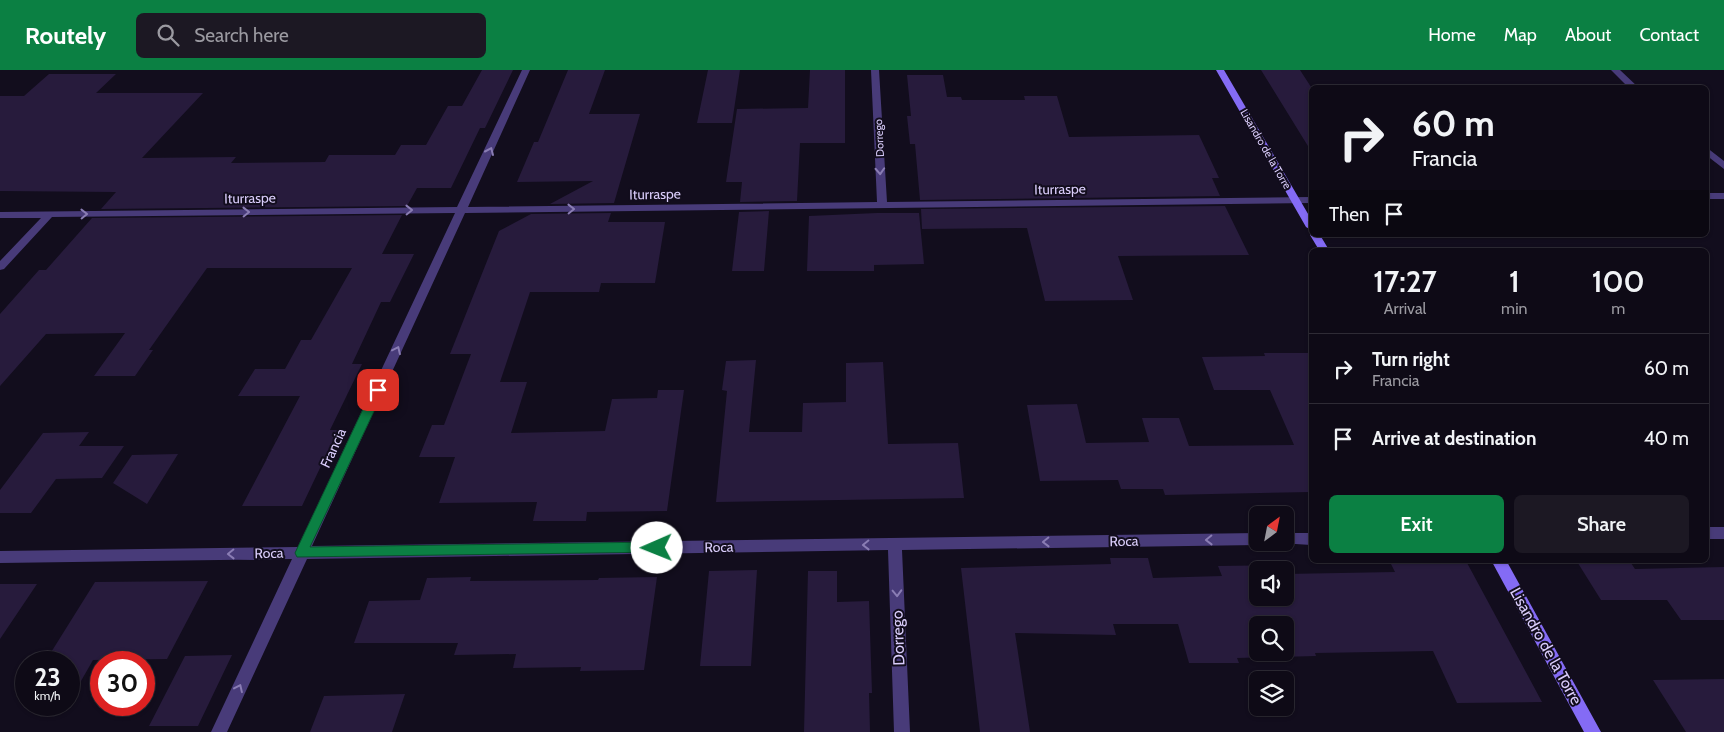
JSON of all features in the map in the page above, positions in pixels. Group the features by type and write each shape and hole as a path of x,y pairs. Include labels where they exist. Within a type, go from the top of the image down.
{"main road":[{"name":"Lisandro de la Torre","path":"1220,70 1309,224"},
{"name":"Lisandro de la Torre","path":"1500,563 1593,732"}],"street":[{"name":"Francia","path":"219,732 301,553 463,210 526,70"},
{"name":"Dorrego","path":"875,70 882,205"},
{"path":"1615,70 1632,85"},
{"path":"1709,153 1724,166"},
{"path":"1709,196 1724,196"},
{"name":"Iturraspe","path":"0,215 1309,200"},
{"path":"0,267 49,214"},
{"path":"1709,534 1724,533"},
{"name":"Roca","path":"0,558 1249,539"},
{"path":"1294,539 1309,539"},
{"name":"Dorrego","path":"895,545 902,732"}],"building":[{"path":"482,70 513,70 485,128 480,128 451,188 417,188 407,206 101,209 116,192 0,191 0,96 24,96 49,74 116,74 96,93 203,93 142,158 236,157 231,163 325,162 329,155 395,155 401,145 426,145 448,106 462,106"},
{"path":"568,70 605,70 589,114 640,114 614,203 550,204 593,181 517,182 534,142 538,142"},
{"path":"708,70 740,70 732,123 697,123"},
{"path":"810,70 845,70 845,143 800,143 797,201 740,202 742,182 726,182 737,109 808,108"},
{"path":"1261,70 1300,70 1310,85 1309,148"},
{"path":"907,75 943,75 947,97 961,97 962,100 1025,100 1024,96 1057,96 1069,137 1199,135 1219,178 1212,178 1220,196 920,200 915,144 910,144 907,116 911,116"},
{"path":"1225,206 1249,255 1118,256 1133,300 1045,301 1027,228 922,229 921,209"},
{"path":"769,211 764,271 732,271 739,212"},
{"path":"611,213 608,222 665,222 655,283 601,283 599,292 530,292 500,382 527,382 511,433 605,431 612,399 657,398 658,390 684,390 667,511 587,512 586,521 533,521 537,502 439,503 455,457 419,457 432,425 444,425 471,354 450,354 499,231 531,214"},
{"path":"919,213 924,264 874,265 874,271 807,271 809,216"},
{"path":"402,215 382,254 414,254 390,302 381,302 352,364 362,364 330,430 338,430 302,506 242,506 300,396 238,396 255,369 285,369 301,340 311,340 352,268 207,268 149,350 153,350 135,376 94,376 125,333 46,334 0,386 0,314 39,270 46,270 92,218"},
{"path":"1264,353 1309,353 1309,492 1165,495 1163,489 1121,489 1118,480 1040,481 1027,405 1077,404 1086,443 1149,442 1142,418 1179,418 1189,446 1294,445 1270,390 1214,390 1202,357 1265,356"},
{"path":"756,360 749,432 802,432 803,403 846,402 846,363 883,362 888,444 958,443 964,498 716,502 727,391 722,390 726,361"},
{"path":"89,432 79,446 124,446 102,478 56,479 31,513 0,513 0,490 43,433"},
{"path":"178,454 147,504 113,483 132,455"},
{"path":"1110,558 1148,558 1153,578 1222,576 1218,566 1249,566 1249,606 1294,606 1294,574 1395,572 1390,563 1467,563 1542,702 1457,703 1433,651 1315,653 1316,656 1294,657 1294,616 1249,616 1249,658 1237,658 1239,663 1189,663 1178,624 1113,624 1116,635 1015,633 1030,732 980,732 961,568 1111,564"},
{"path":"1578,563 1631,563 1635,569 1724,567 1724,620 1681,620 1667,600 1601,600"},
{"path":"757,570 751,666 700,666 709,571"},
{"path":"808,571 837,571 837,602 869,601 872,693 869,693 870,732 804,732"},
{"path":"471,577 470,581 598,580 599,578 657,577 644,670 580,671 581,667 513,668 516,654 454,655 458,643 354,643 369,601 420,600 427,578"},
{"path":"208,581 167,659 155,659 155,651 90,651 90,665 80,683 80,651 52,651 95,582"},
{"path":"0,584 37,584 0,639"},
{"path":"232,655 198,726 149,726 155,716 185,656"},
{"path":"1724,679 1724,732 1686,732 1653,680"},
{"path":"405,694 392,732 310,732 324,696"}],"route":[{"path":"378,390 301,553 657,548"}]}
